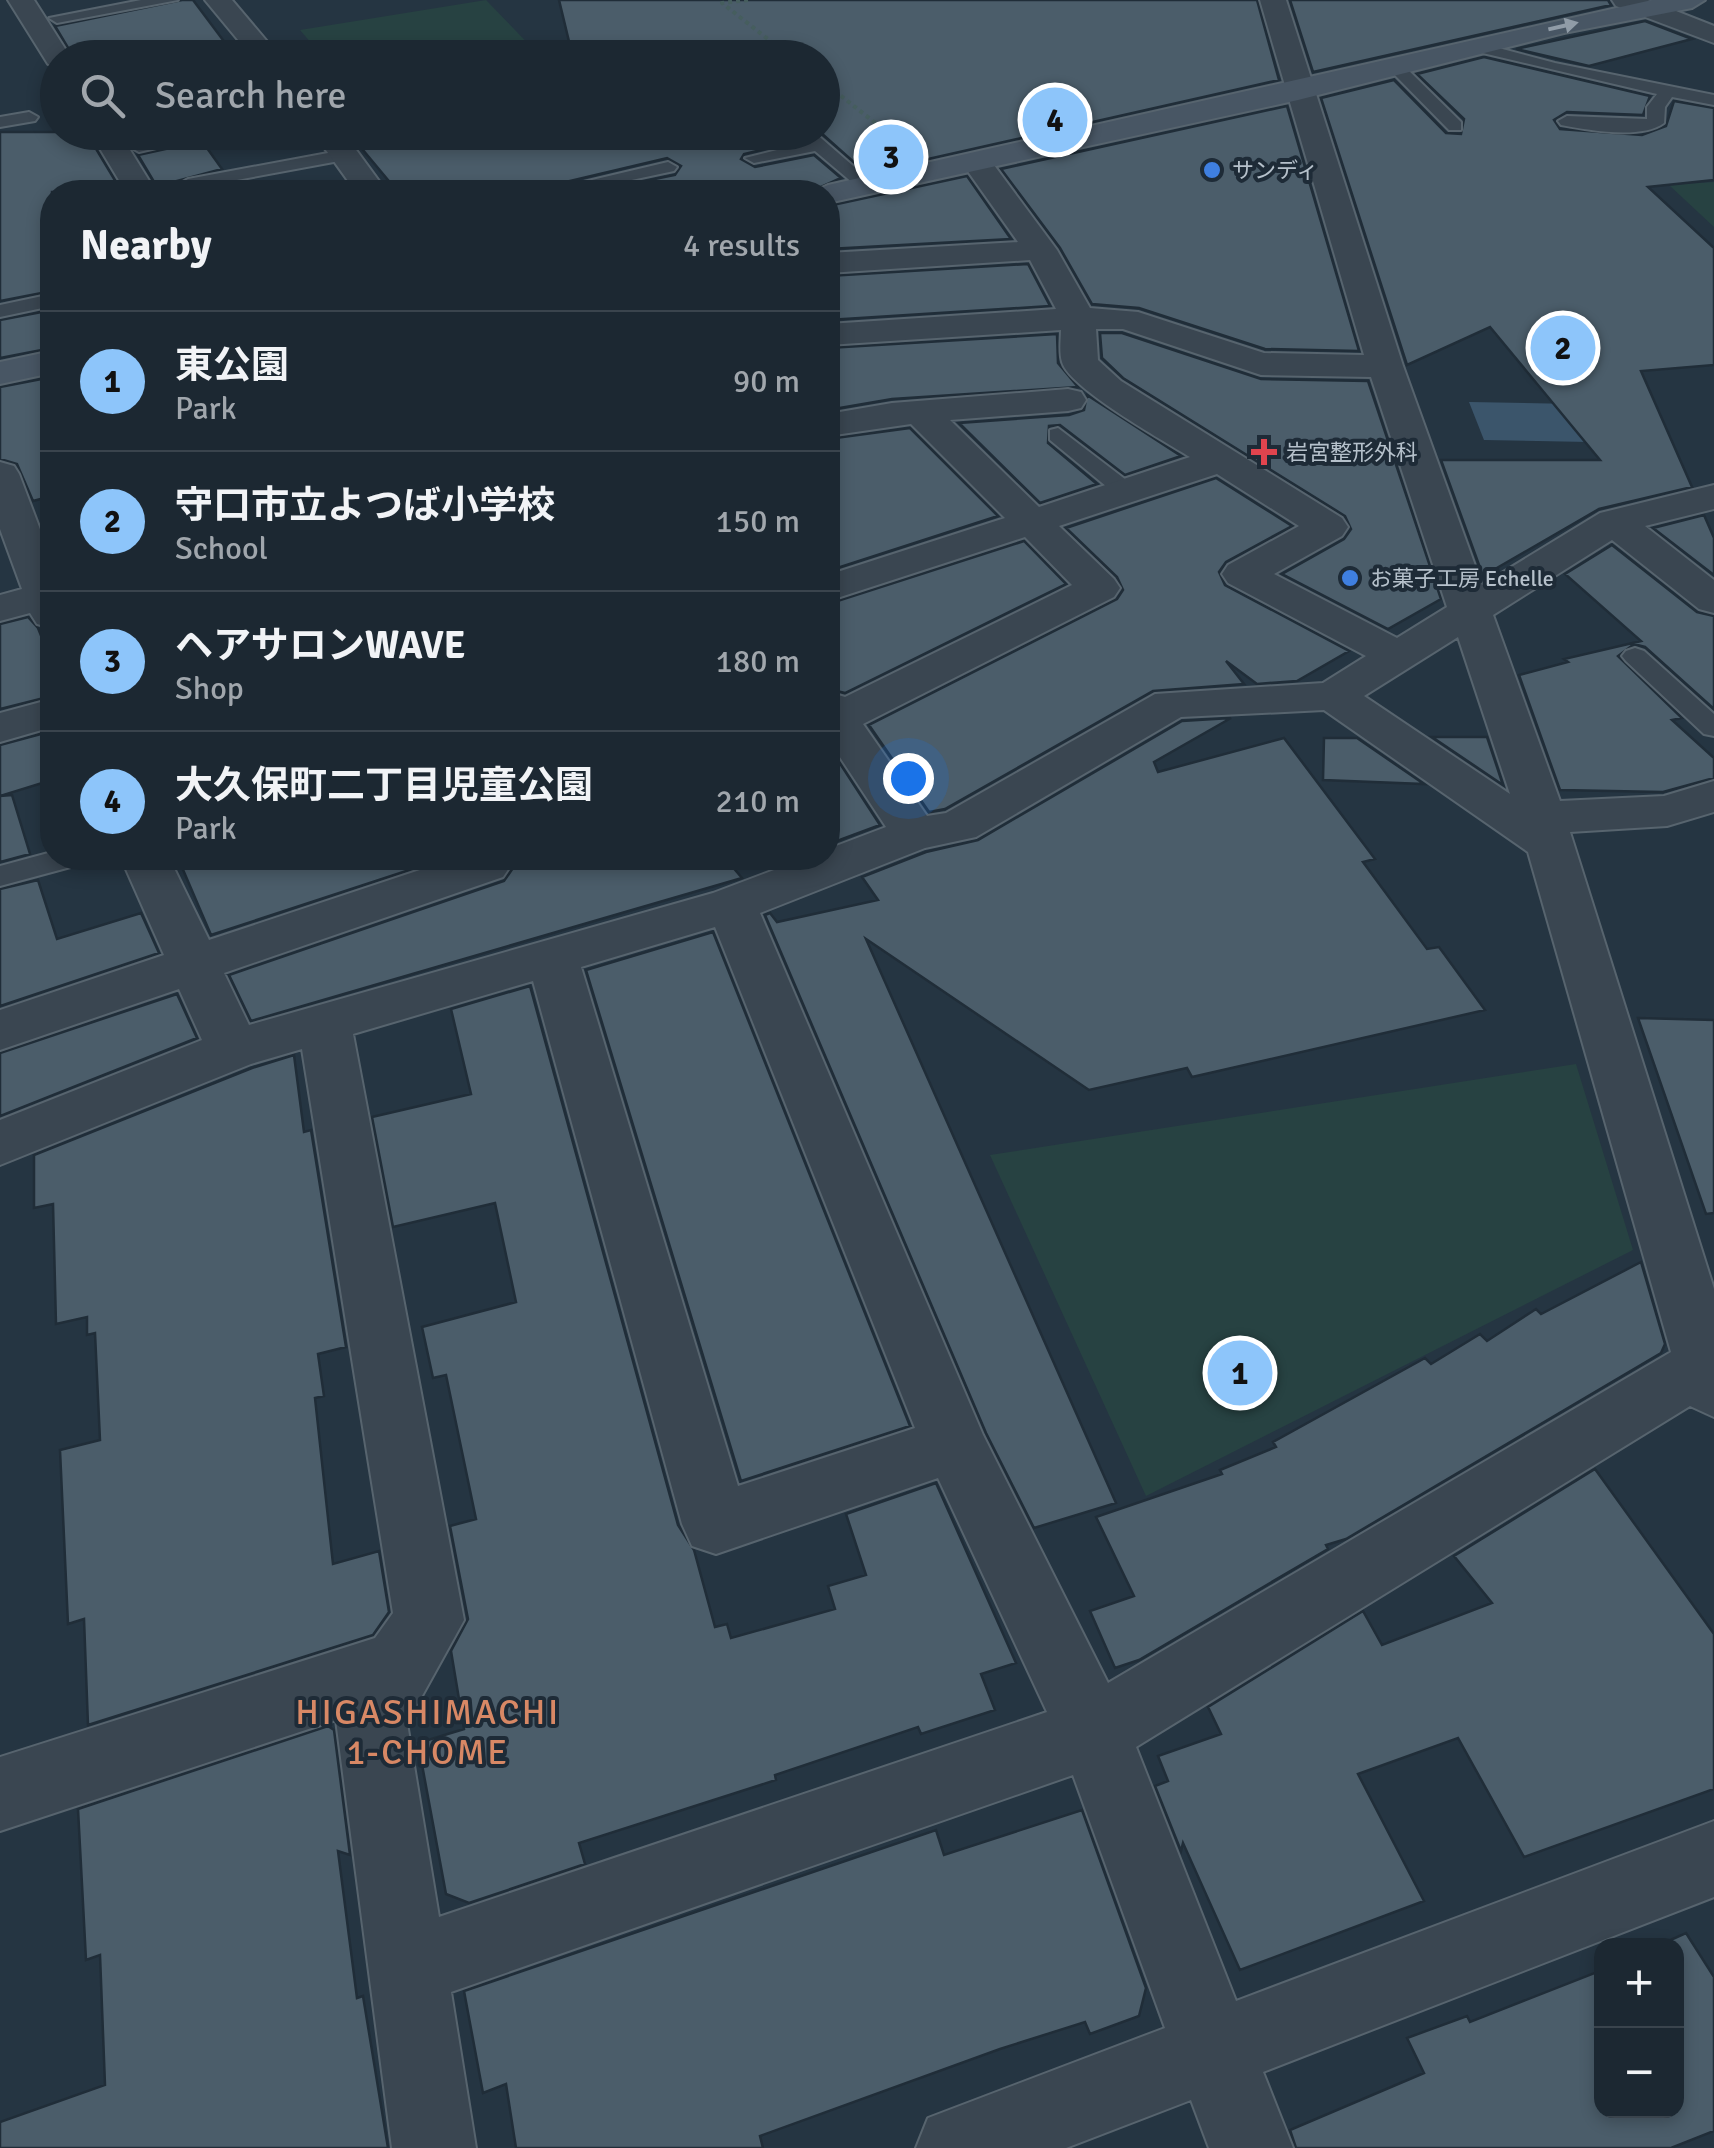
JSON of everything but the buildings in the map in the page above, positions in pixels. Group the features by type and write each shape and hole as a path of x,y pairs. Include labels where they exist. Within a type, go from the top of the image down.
{"street":[{"path":"22,0 47,40"},
{"path":"218,0 252,40"},
{"path":"405,1968 1094,1732 1710,1377 1546,831 1386,366 1273,0"},
{"path":"840,191 1298,91 1635,4 1692,0"},
{"path":"1635,4 1714,35"},
{"path":"115,150 134,180"},
{"path":"340,150 363,180"},
{"path":"977,162 1041,250 1078,318 1080,363 1108,388 1328,527 1243,574 1397,655"},
{"path":"840,262 1041,250"},
{"path":"840,334 1078,318 1126,319 1261,364 1386,366"},
{"path":"0,373 40,365"},
{"path":"840,708 1099,588 920,412"},
{"path":"840,423 920,412 1063,417"},
{"path":"840,584 1220,460"},
{"path":"840,862 914,834 959,826 1171,704 1333,696 1614,522 1714,497"},
{"path":"4,499 40,585"},
{"path":"1614,522 1714,600"},
{"path":"0,608 40,606"},
{"path":"1333,696 1546,831 1667,810 1714,796"},
{"path":"0,728 40,717"},
{"path":"840,724 914,834"},
{"path":"151,870 234,1048"},
{"path":"0,1030 471,870"},
{"path":"0,1143 234,1048 732,904 820,870"},
{"path":"732,904 954,1444 1094,1732 1251,2148"},
{"path":"552,957 716,1524 954,1444"},
{"path":"324,1020 429,1620 398,1665 371,1722 434,2148"},
{"path":"0,1794 398,1665"},
{"path":"958,2148 1714,1860"}],"lane":[{"path":"57,18 170,0"},
{"path":"1476,47 1666,93 1714,100"},
{"path":"1396,66 1456,126"},
{"path":"1567,121 1628,126 1654,123 1656,108 1666,93"},
{"path":"0,122 29,117"},
{"path":"203,180 313,150"},
{"path":"754,158 778,150"},
{"path":"824,150 866,185"},
{"path":"605,180 668,167"},
{"path":"0,311 40,303"},
{"path":"1063,417 1126,491"},
{"path":"1635,656 1714,728"},
{"path":"0,876 40,865"}],"path":[{"path":"748,0 722,2 770,40"},
{"path":"840,96 936,171"}],"green space":[{"path":"486,0 525,40 309,40 300,30"},
{"path":"1714,182 1714,227 1669,185"},
{"path":"1576,1064 1633,1250 1146,1496 990,1155"}],"water":[{"path":"1469,402 1623,405 1641,443 1484,440"}],"place":[{"name":"大久保町二丁目児童公園","path":"1055,120"},
{"name":"ヘアサロンWAVE","path":"891,157"},
{"name":"サンディ","path":"1212,170"},
{"name":"守口市立よつば小学校","path":"1563,348"},
{"name":"岩宮整形外科","path":"1264,452"},
{"name":"お菓子工房 Echelle","path":"1350,578"},
{"name":"東公園","path":"1240,1373"}],"district":[{"name":"HIGASHIMACHI 1-CHOME","path":"428,1732"}]}
